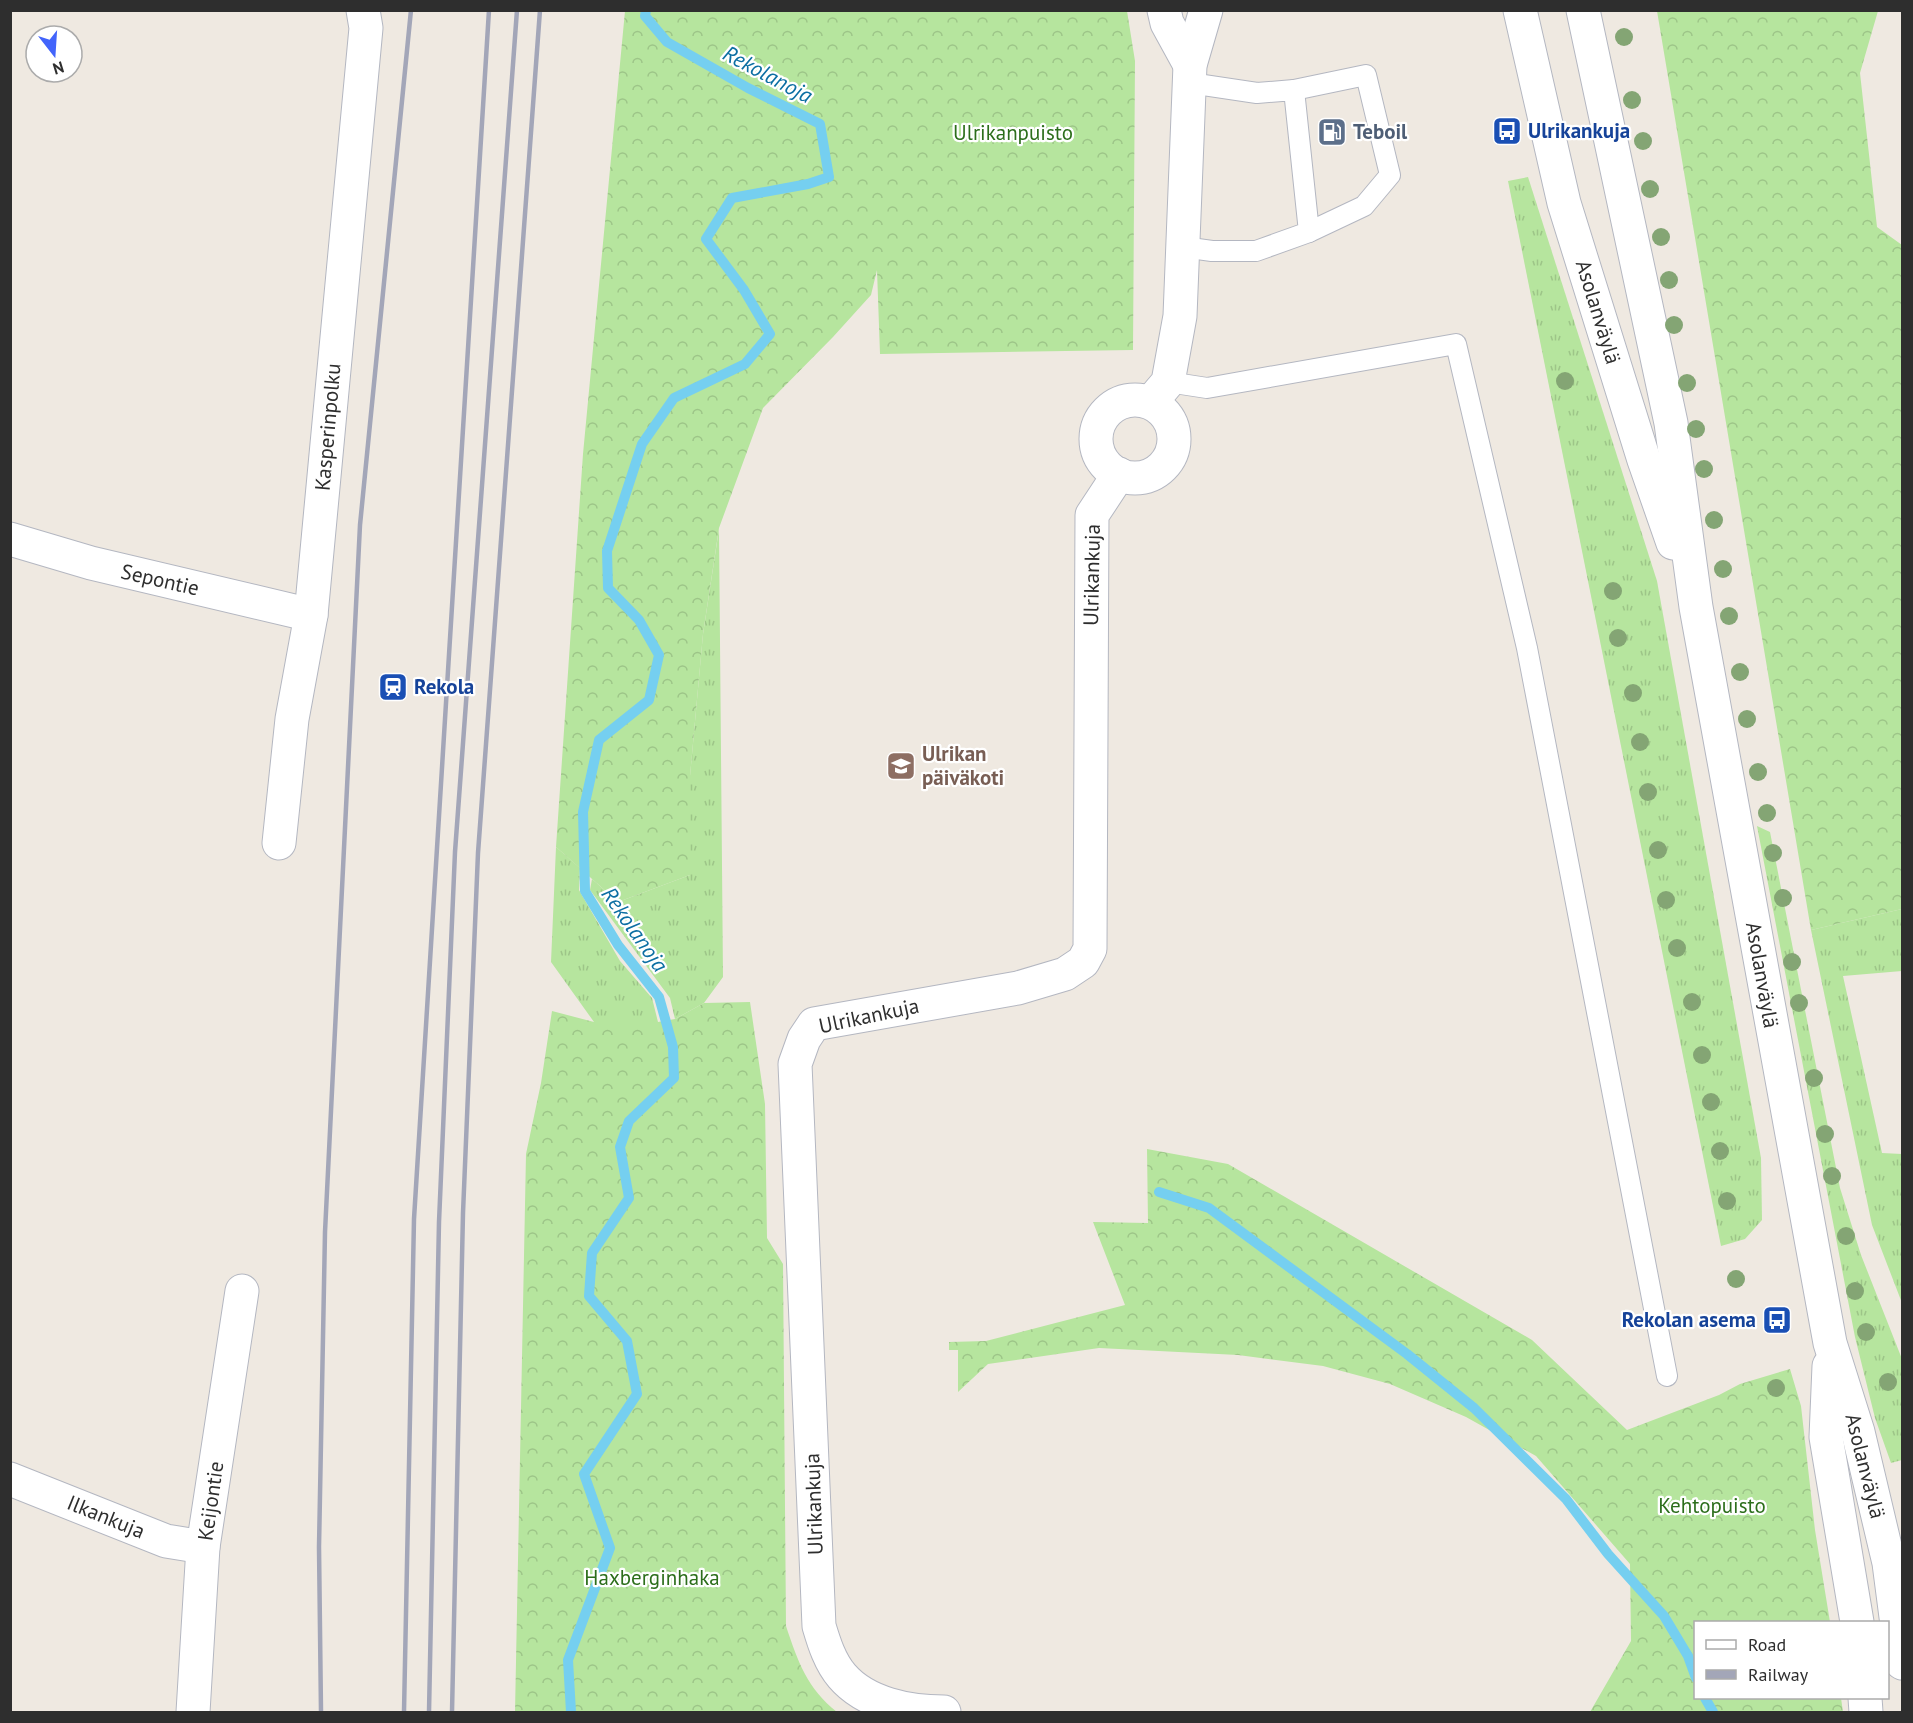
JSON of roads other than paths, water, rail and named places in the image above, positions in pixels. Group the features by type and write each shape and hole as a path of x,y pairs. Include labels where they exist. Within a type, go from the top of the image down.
{"street":[{"name":"Kasperinpolku","path":"279,843 292,720 311,615 366,28 363,10"},
{"path":"1164,10 1167,23 1190,74"},
{"path":"1160,392 1118,403 1102,418 1097,431 1096,444 1104,462 1119,474 1131,478 1155,473 1165,465 1174,442 1174,430 1161,409 1160,392 1180,316 1190,74 1206,10"},
{"name":"Asolanväylä","path":"1520,10 1564,204 1644,460 1696,607"},
{"name":"Asolanväylä","path":"1583,10 1671,423 1696,607 1830,1343 1858,1432 1889,1563 1902,1663"},
{"name":"Ulrikankuja","path":"944,1713 894,1706 864,1694 843,1677 836,1668 827,1651 819,1626 795,1064 804,1040 814,1024 1018,988 1065,974 1079,966 1088,956 1090,937 1092,515 1119,474"},
{"name":"Sepontie","path":"10,539 91,563 311,615"},
{"name":"Keijontie","path":"193,1713 203,1547 242,1291"},
{"name":"Asolanväylä","path":"1830,1343 1826,1437 1857,1621"},
{"name":"Ilkankuja","path":"10,1479 166,1541 203,1547"}],"lane":[{"path":"1183,247 1212,251 1256,250 1309,232 1364,206 1390,175 1366,75 1294,90 1257,93 1190,74"},
{"path":"1294,90 1309,232"},
{"path":"1160,392 1207,388 1455,344 1529,660 1667,1376"}],"waterway":[{"name":"Rekolanoja","path":"571,1712 568,1660 610,1548 584,1474 637,1394 627,1341 589,1296 592,1253 629,1198 620,1147 629,1121 674,1078 673,1047 659,997 618,945 585,891 583,812 599,740 649,700 659,655 639,620 608,588 607,551 642,444 674,398 745,364 770,334 744,290 706,239 732,198 808,184 829,177 820,124 748,88 667,42 645,16 646,10"},
{"path":"1159,1192 1209,1208 1407,1354 1474,1408 1566,1499 1608,1554 1664,1616 1688,1656 1694,1672"},
{"path":"1706,1699 1713,1712"}],"railway":[{"path":"321,1712 319,1547 325,1232 360,525 411,10"},
{"path":"404,1712 414,1219 489,10"},
{"path":"429,1712 439,1222 455,852 517,10"},
{"path":"452,1712 463,1213 478,853 540,10"}],"place":[{"name":"Ulrikankuja","path":"1507,131"},
{"name":"Teboil","path":"1332,132"},
{"name":"Rekola","path":"393,687"},
{"name":"Ulrikan päiväkoti","path":"901,766"},
{"name":"Rekolan asema","path":"1777,1320"}],"park label":[{"name":"Ulrikanpuisto","path":"1013,133"},
{"name":"Kehtopuisto","path":"1712,1506"},
{"name":"Haxberginhaka","path":"652,1578"}]}
